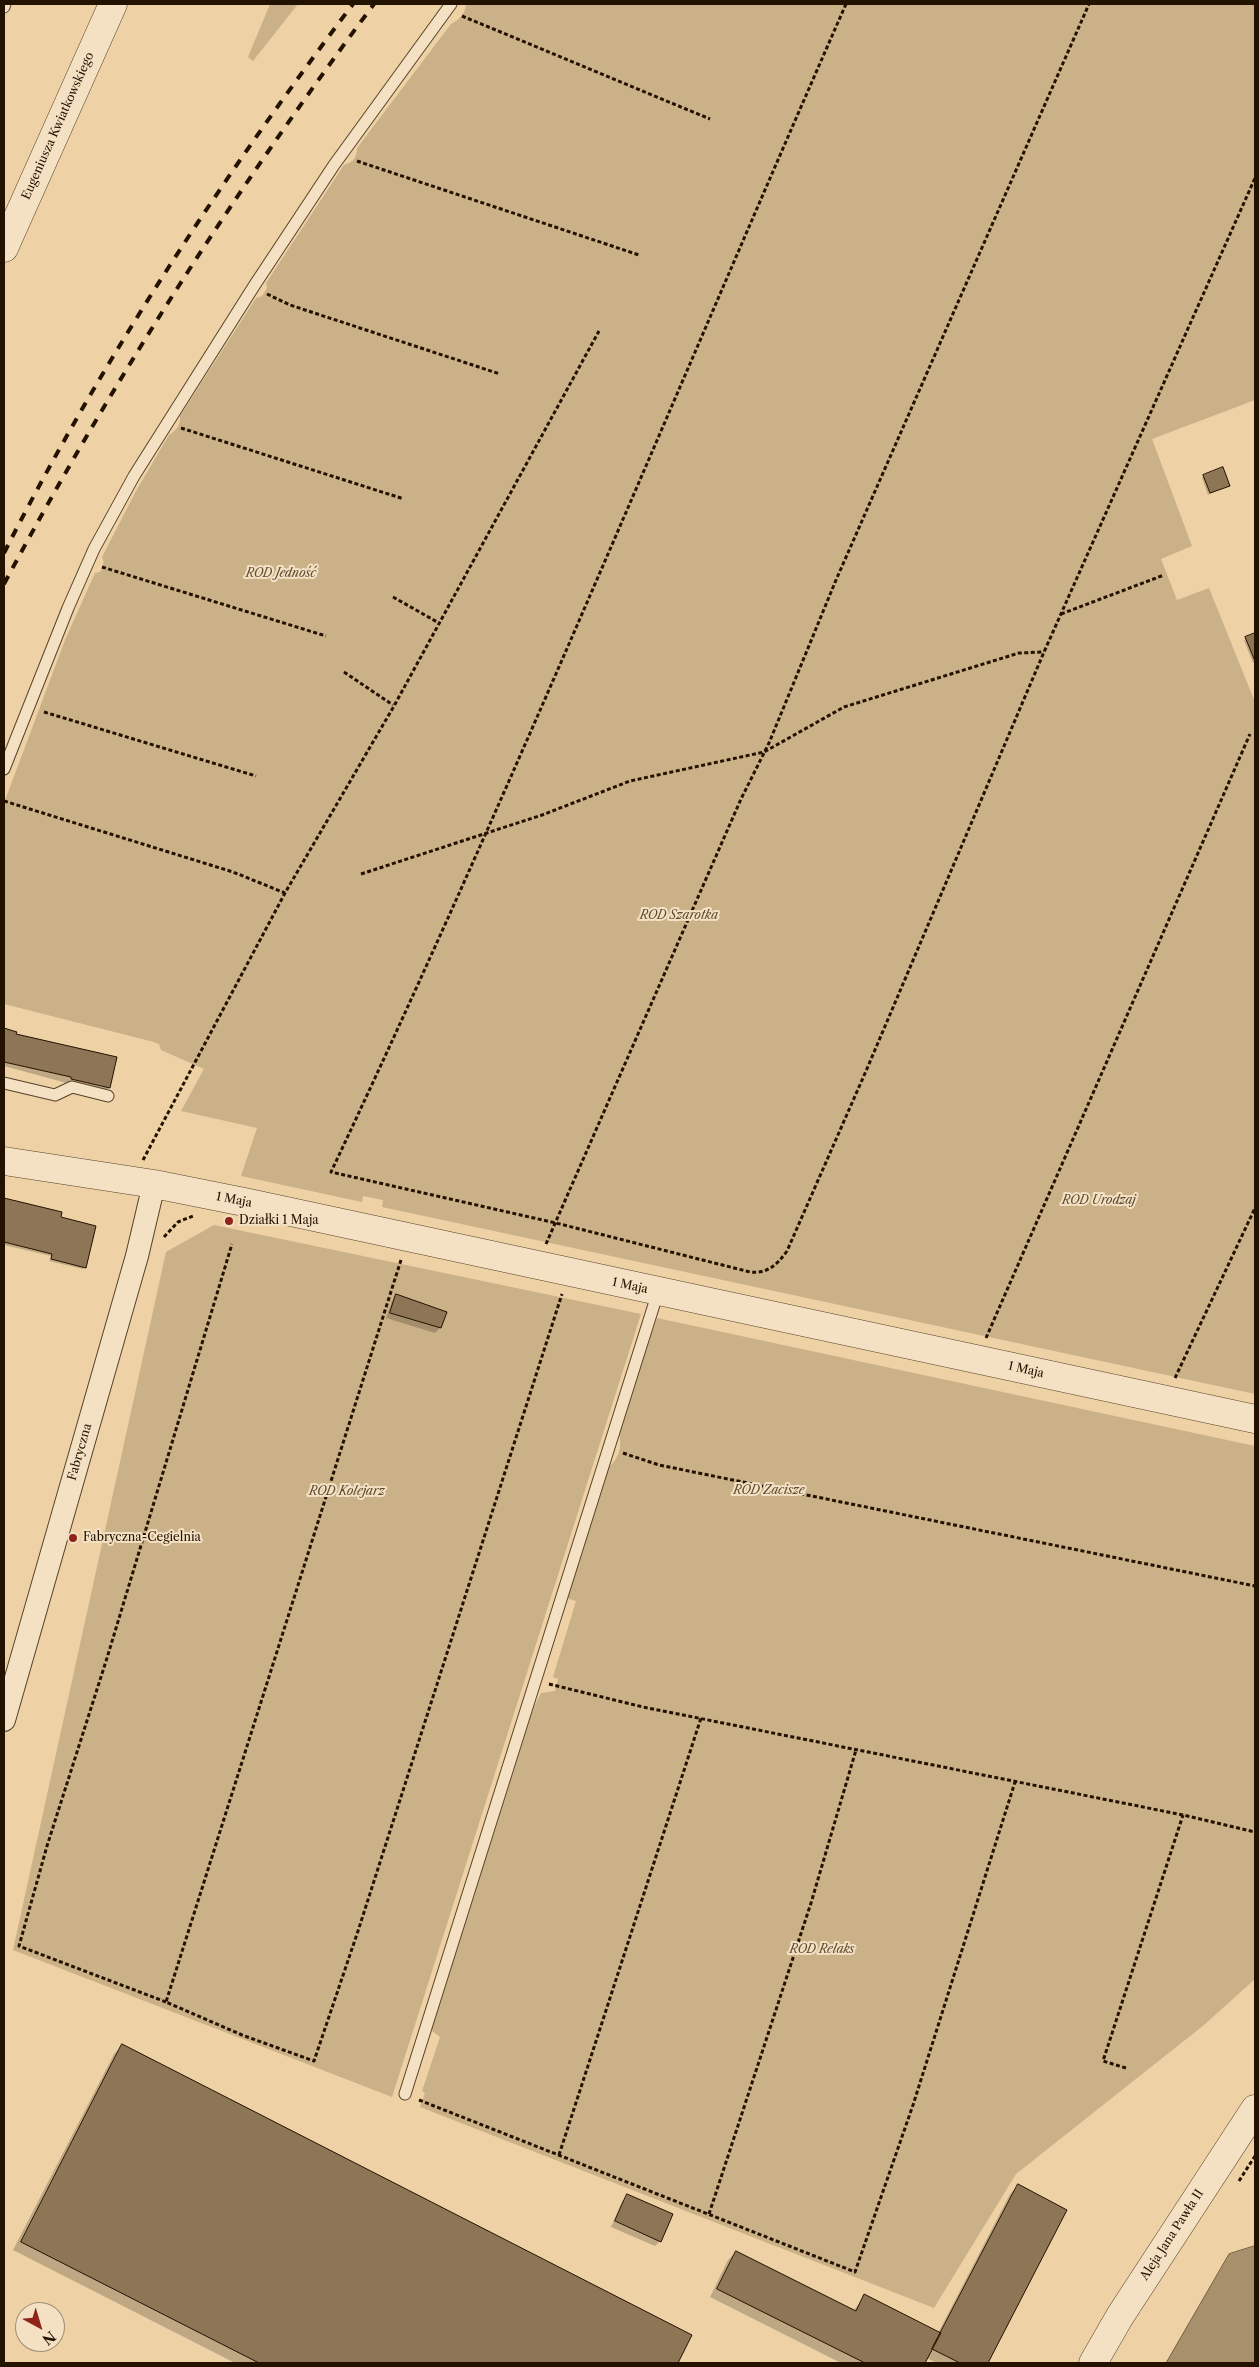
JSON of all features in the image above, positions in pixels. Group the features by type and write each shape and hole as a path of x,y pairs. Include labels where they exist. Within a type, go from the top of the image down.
{"street":[{"name":"Eugeniusza Kwiatkowskiego","path":"4,248 113,4"},
{"name":"1 Maja","path":"4,1161 143,1182 1255,1418"},
{"name":"Fabryczna","path":"4,1720 137,1256 143,1182"},
{"name":"Aleja Jana Pawła II","path":"1093,2363 1120,2316 1255,2109"}],"lane":[{"path":"4,769 27,707 89,562 113,512 254,286 344,152 450,5"},
{"path":"4,1082 55,1095 72,1087 108,1096"},
{"path":"405,2094 658,1292"}],"path":[{"path":"846,4 485,832 381,1066 331,1172 556,1223 750,1272 760,1273 770,1269 779,1262 787,1251 866,1072 1044,652 1255,178"},
{"path":"540,1266 546,1243 741,799 764,752 836,580 1089,4"},
{"path":"450,5 462,16 710,120"},
{"path":"344,152 354,160 639,255"},
{"path":"254,286 290,305 500,374"},
{"path":"143,1182 285,893 394,706 599,331"},
{"path":"167,423 404,499"},
{"path":"89,562 326,636"},
{"path":"1061,614 1164,575"},
{"path":"393,597 439,623"},
{"path":"361,874 485,832 542,815 630,781 764,752 844,707 1019,653 1044,652"},
{"path":"344,672 394,706"},
{"path":"27,707 256,776"},
{"path":"978,1359 1250,734"},
{"path":"4,802 233,872 285,893"},
{"path":"1166,1400 1255,1208"},
{"path":"166,2002 408,1238"},
{"path":"232,1244 107,1658 47,1846 19,1946 166,2002 242,2034 314,2060 358,1931 569,1272"},
{"path":"608,1448 659,1465 1255,1586"},
{"path":"536,1680 701,1718 1183,1815 1255,1832"},
{"path":"559,2155 701,1718"},
{"path":"709,2214 808,1913 856,1750"},
{"path":"405,2094 855,2272 916,2096 1015,1782"},
{"path":"1126,2068 1104,2061 1183,1815"}],"green space":[{"path":"270,4 298,4 253,61 248,57"},
{"name":"ROD Szarotka","path":"466,4 1255,4 1255,400 1152,439 1192,546 1161,559 1177,600 1209,588 1255,702 1255,1394 382,1207 383,1200 363,1196 362,1202 241,1176 257,1128 181,1111 204,1069 161,1050 159,1044 154,1042 4,1004 4,803 65,640 95,573 100,572 103,566 102,557 136,491 169,435 178,427 180,416 256,298 262,296 267,288 266,283 344,165 354,159 357,148 451,24 462,16"},
{"name":"ROD Kolejarz","path":"214,1225 641,1314 392,2097 13,1950 166,1252"},
{"name":"ROD Relaks","path":"657,1318 1255,1446 1255,1979 1204,2025 1016,2174 934,2308 420,2107 425,2093 422,2091 440,2037 431,2030 534,1707 541,1693 555,1691 558,1679 553,1677 576,1601 566,1598 607,1469 618,1456 620,1442 618,1430"}],"shaded area":[{"path":"1255,2246 1255,2363 1166,2363 1229,2254"}],"building":[{"path":"1223,467 1230,486 1210,493 1203,475"},
{"path":"1255,633 1255,661 1245,637"},
{"path":"4,1028 17,1032 16,1034 117,1057 110,1088 4,1062"},
{"path":"4,1198 62,1212 61,1217 96,1226 86,1268 51,1259 52,1254 4,1242"},
{"path":"396,1294 447,1312 441,1328 390,1313"},
{"path":"122,2044 692,2335 678,2363 259,2363 21,2242"},
{"path":"1018,2184 1067,2210 988,2363 960,2363 932,2349"},
{"path":"627,2194 673,2214 661,2242 615,2221"},
{"path":"736,2251 856,2311 864,2294 941,2333 925,2363 865,2363 717,2289"}],"railway":[{"path":"4,553 82,410 166,271 257,135 353,4"},
{"path":"4,584 88,433 178,287 273,144 374,4"}],"place":[{"name":"Działki 1 Maja","path":"229,1221"},
{"name":"Fabryczna-Cegielnia","path":"73,1538"}],"park label":[{"name":"ROD Jedność","path":"281,574"},
{"name":"ROD Urodzaj","path":"1099,1201"},
{"name":"ROD Zacisze","path":"769,1491"}]}
